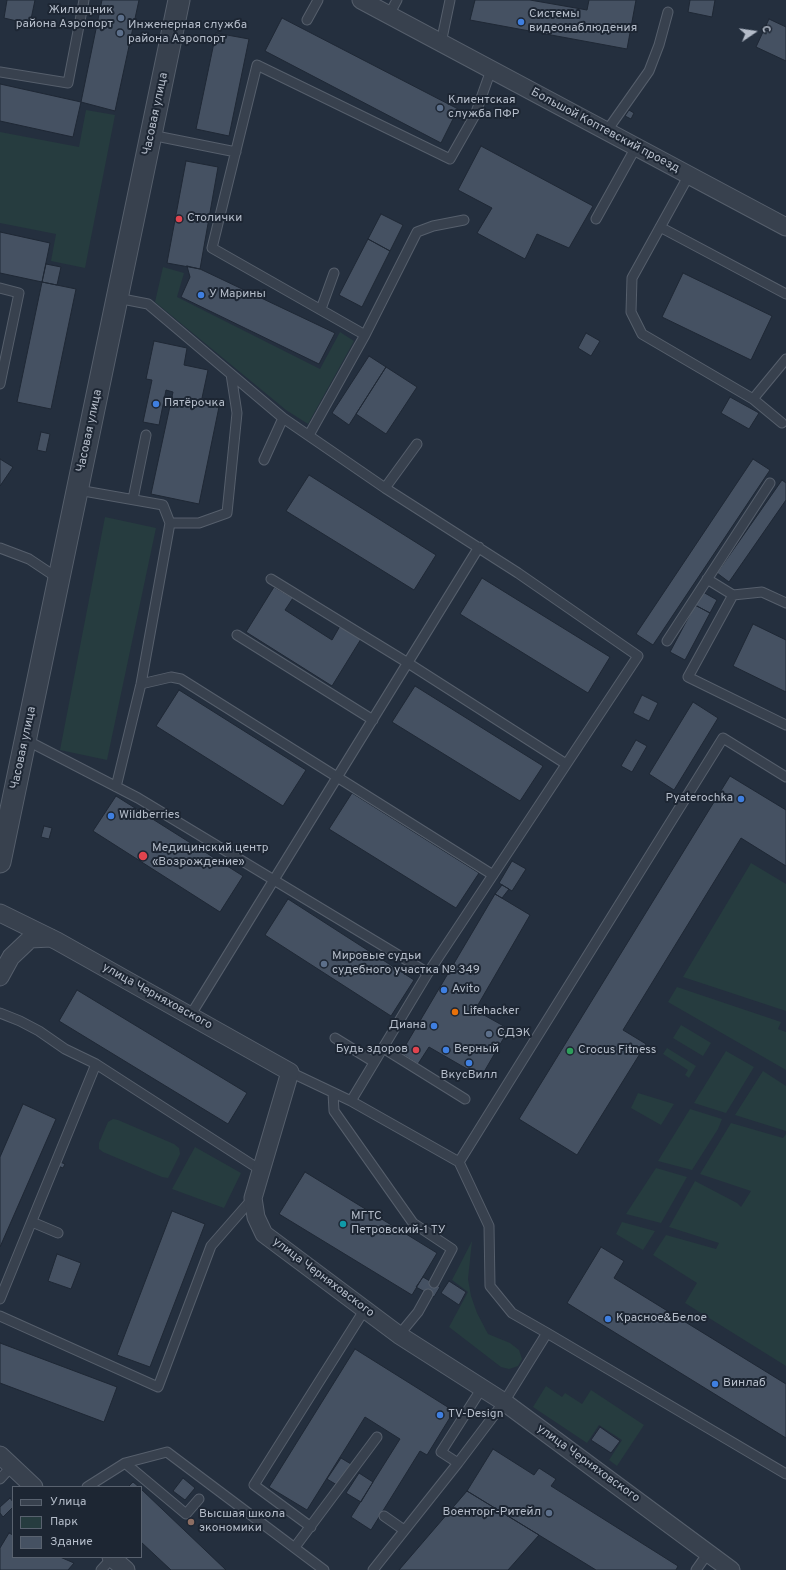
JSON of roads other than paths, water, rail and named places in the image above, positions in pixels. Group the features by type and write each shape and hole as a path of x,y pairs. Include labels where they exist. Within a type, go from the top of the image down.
{"street":[{"name":"Часовая улица","path":"0,862 179,0"},
{"name":"Большой Коптевский проезд","path":"361,0 786,228"},
{"name":"улица Черняховского","path":"0,913 51,938 290,1072 253,1198 256,1217 264,1234 399,1335 504,1402 731,1570"},
{"path":"0,977 11,957 30,938 51,938"},
{"path":"6,1461 33,1486"},
{"path":"108,1562 126,1570"}],"lane":[{"path":"0,72 68,83 84,0"},
{"path":"307,20 318,0"},
{"path":"389,15 397,0"},
{"path":"441,43 450,0"},
{"path":"606,132 649,71 659,45 668,12"},
{"path":"365,335 212,248 257,65 450,158 475,115 491,70"},
{"path":"151,135 236,152"},
{"path":"596,219 636,147"},
{"path":"688,175 632,278 631,312 642,334 753,399 782,423"},
{"path":"308,436 365,335 417,232 433,226 464,220"},
{"path":"660,227 786,294"},
{"path":"321,309 334,273"},
{"path":"0,288 19,293 0,384"},
{"path":"117,298 148,304 282,418 385,488 479,547 638,656 428,973 351,1101"},
{"path":"753,399 786,359"},
{"path":"170,523 199,523 227,513 237,413 231,374"},
{"path":"264,460 282,418"},
{"path":"133,499 146,435"},
{"path":"385,488 417,444"},
{"path":"668,641 707,578 770,483"},
{"path":"78,490 163,505 170,523 140,684 116,787"},
{"path":"190,1016 479,547"},
{"path":"0,548 28,560 59,579"},
{"path":"707,578 733,595 762,592 786,603"},
{"path":"271,579 408,663 566,764"},
{"path":"733,595 688,677 786,725"},
{"path":"237,635 373,720"},
{"path":"140,684 171,677 181,679 493,875"},
{"path":"459,1162 723,738 786,777"},
{"path":"26,740 138,798 428,973"},
{"path":"0,1013 39,1031 65,1049 96,1064 262,1171"},
{"path":"336,1038 374,1062"},
{"path":"383,1048 466,1099"},
{"path":"0,1299 96,1064"},
{"path":"290,1072 351,1101 459,1162 489,1226 490,1286 512,1313 786,1474"},
{"path":"333,1093 334,1111 413,1223 452,1249 434,1283"},
{"path":"0,1316 158,1387 211,1246 253,1198"},
{"path":"32,1222 58,1233"},
{"path":"399,1335 418,1312 428,1294"},
{"path":"311,1527 254,1485 365,1309"},
{"path":"372,1570 458,1463 504,1402 548,1333"},
{"path":"458,1463 441,1452 482,1388"},
{"path":"295,1547 377,1437"},
{"path":"89,1486 125,1463 167,1452 324,1570"},
{"path":"0,1479 6,1461"},
{"path":"125,1463 186,1514 199,1499"},
{"path":"384,1516 404,1530"},
{"path":"696,1570 708,1552"}],"place":[{"name":"Жилищник района Аэропорт","path":"121,18"},
{"name":"Системы видеонаблюдения","path":"521,22"},
{"name":"Инженерная служба района Аэропорт","path":"120,33"},
{"name":"Клиентская служба ПФР","path":"440,108"},
{"name":"Столички","path":"179,219"},
{"name":"У Марины","path":"201,295"},
{"name":"Пятёрочка","path":"156,404"},
{"name":"Pyaterochka","path":"741,799"},
{"name":"Wildberries","path":"111,816"},
{"name":"Медицинский центр «Возрождение»","path":"143,856"},
{"name":"Мировые судьи судебного участка № 349","path":"324,964"},
{"name":"Avito","path":"444,990"},
{"name":"Lifehacker","path":"455,1012"},
{"name":"Диана","path":"434,1026"},
{"name":"СДЭК","path":"489,1034"},
{"name":"Будь здоров","path":"416,1050"},
{"name":"Верный","path":"446,1050"},
{"name":"Crocus Fitness","path":"570,1051"},
{"name":"ВкусВилл","path":"469,1063"},
{"name":"МГТС Петровский-1 ТУ","path":"343,1224"},
{"name":"Красное&Белое","path":"608,1319"},
{"name":"Винлаб","path":"715,1384"},
{"name":"TV-Design","path":"440,1415"},
{"name":"Военторг-Ритейл","path":"549,1513"},
{"name":"Высшая школа экономики","path":"191,1522"}]}
